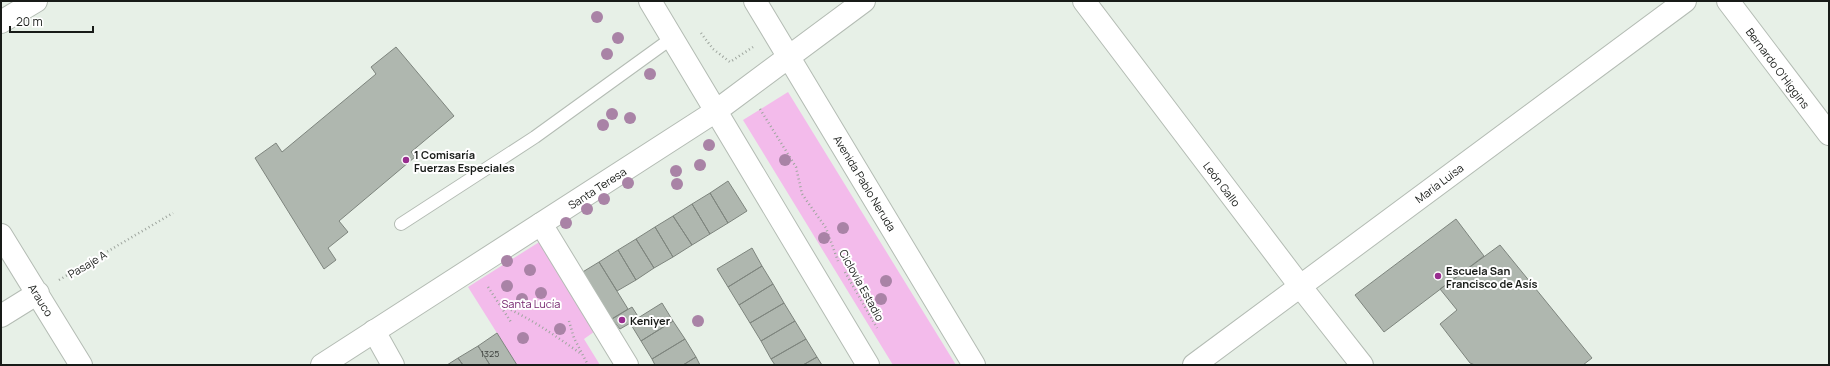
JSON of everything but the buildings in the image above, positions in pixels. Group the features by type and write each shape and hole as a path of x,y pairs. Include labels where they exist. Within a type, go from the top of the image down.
{"street":[{"path":"1,22 36,1"},
{"path":"650,1 868,365"},
{"name":"Avenida Pablo Neruda","path":"755,1 974,365"},
{"name":"Santa Teresa","path":"322,365 716,111 864,1"},
{"name":"León Gallo","path":"1084,1 1300,286 1362,365"},
{"name":"María Luisa","path":"1194,365 1685,1"},
{"name":"Bernardo O'Higgins","path":"1728,1 1829,134"},
{"path":"542,224 627,365"},
{"name":"Arauco","path":"1,235 81,365"},
{"path":"1,316 38,293"},
{"path":"374,331 393,365"}],"lane":[{"path":"401,224 535,137 672,38"}],"path":[{"path":"699,30 713,49 730,62 753,46 769,72"},
{"name":"Ciclovía Estadio","path":"758,106 796,167 802,194 826,228 837,260 878,330"},
{"name":"Pasaje A","path":"38,293 172,214"},
{"path":"474,267 511,322"},
{"path":"500,305 517,312 542,327 581,354"}],"green space":[{"path":"788,92 956,365 893,365 743,120"},
{"name":"Santa Lucía","path":"544,239 598,329 584,339 600,365 517,365 468,287"}],"place":[{"name":"1 Comisaría Fuerzas Especiales","path":"406,160"},
{"name":"Escuela San Francisco de Asís","path":"1438,276"},
{"name":"Keniyer","path":"622,320"}]}
